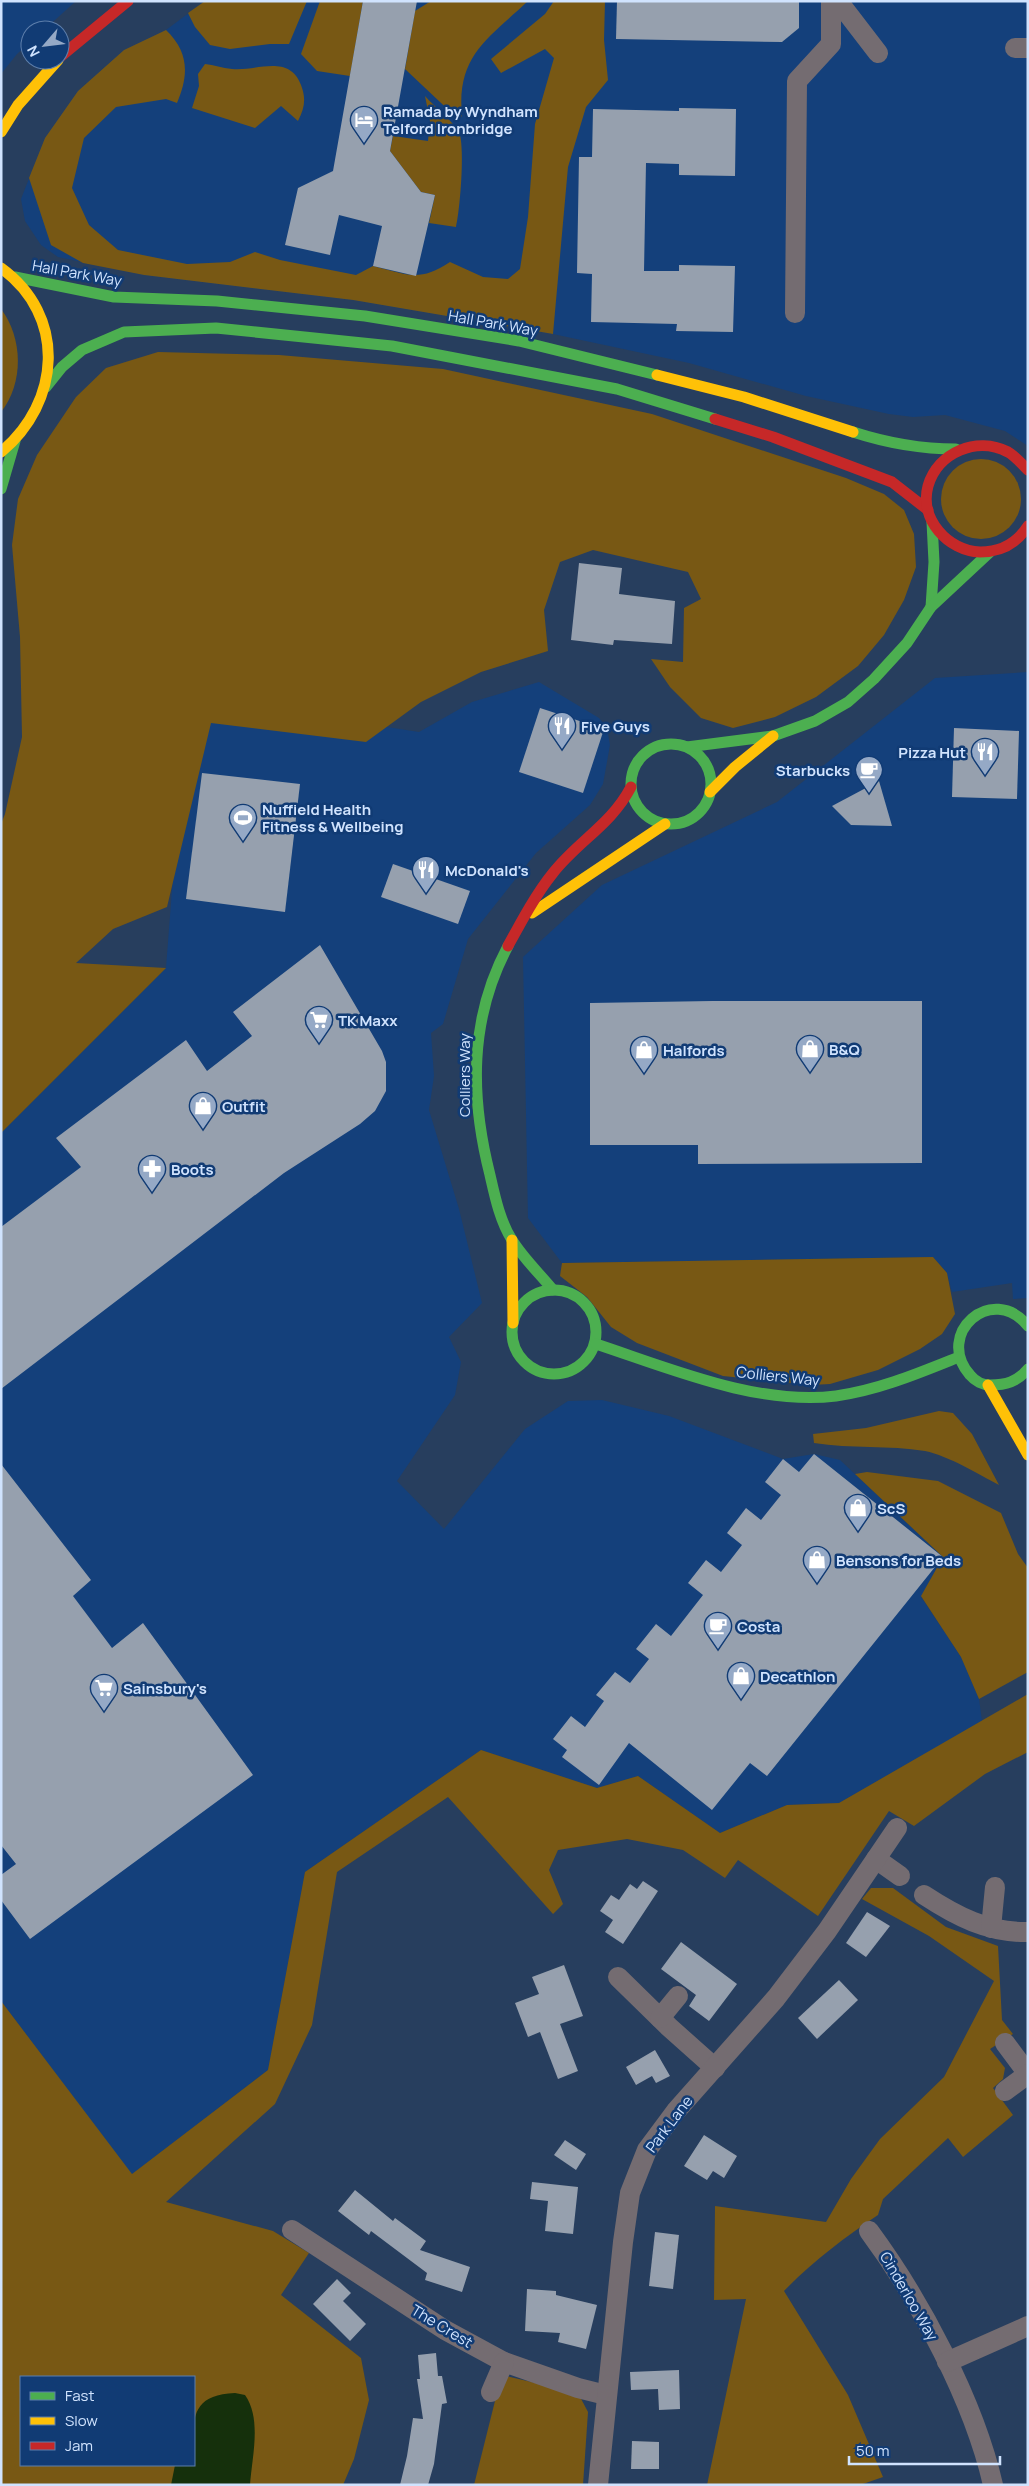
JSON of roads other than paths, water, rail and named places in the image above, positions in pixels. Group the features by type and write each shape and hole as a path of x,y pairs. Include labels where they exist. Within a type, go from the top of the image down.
{"main road":[{"path":"70,50 128,1"},
{"path":"1,132 18,105 49,70"},
{"path":"1,257 8,272 35,309 46,338 48,360 46,387"},
{"name":"Hall Park Way","path":"8,272 114,297 216,301 365,316 519,341 744,397 881,441 928,449 956,449 982,444 996,446 1009,451 1028,470"},
{"path":"1,452 15,441 34,413 46,387 62,368 82,350 124,332 216,328 392,346 617,389 821,453 838,462 892,482 928,510"},
{"path":"1,489 15,441"},
{"path":"956,449 942,460 932,475 927,492 928,510 932,522 942,536 956,547 972,552 1018,552"},
{"name":"Colliers Way","path":"931,607 934,562 932,522"},
{"name":"Colliers Way","path":"553,1290 512,1240 498,1204 482,1144 476,1105 479,1027 495,971 512,937 553,872 610,818 622,804 631,787 632,772 643,755 662,745 672,744 687,747 773,736 815,721 848,702 874,679 907,643 931,607 994,551 1014,543 1028,526"},
{"name":"Colliers Way","path":"527,916 665,824 686,822 695,816 703,809 710,792 735,767 773,736"},
{"path":"687,747 696,753 709,770 710,792"},
{"path":"631,787 634,800 642,811 652,820 665,824"},
{"name":"Colliers Way","path":"512,1240 514,1345 518,1355 528,1366 541,1373 554,1375 574,1370 590,1357 596,1344 726,1386 818,1398 868,1390 914,1375 958,1357"},
{"path":"513,1323 518,1310 527,1299 539,1292 566,1291 578,1297 588,1306 595,1318 596,1344"},
{"path":"1027,1373 1010,1384 988,1385 970,1376 958,1357 959,1335 964,1324 972,1316 983,1311 1007,1310 1018,1316 1028,1326"},
{"path":"988,1385 1028,1455"}],"street":[{"path":"795,313 797,81 831,44 831,1"},
{"path":"838,1 878,52"},
{"name":"Park Lane","path":"598,2485 606,2395 630,2193 647,2150 676,2111 776,1998 827,1931 897,1828"},
{"path":"876,1859 900,1876"},
{"path":"990,1928 995,1887"},
{"path":"924,1895 962,1918 990,1928 1028,1932"},
{"path":"618,1976 660,2018 715,2068"},
{"path":"660,2018 678,1996"},
{"path":"1005,2091 1028,2074 1006,2043"},
{"name":"The Crest","path":"292,2230 445,2330 504,2362 578,2388 606,2395"},
{"name":"Cinderloo Way","path":"869,2230 893,2264 948,2362 974,2421 994,2485"},
{"path":"948,2362 1028,2326"},
{"path":"491,2392 504,2362"}],"place":[{"name":"Ramada by Wyndham Telford Ironbridge","path":"364,144"},
{"name":"Five Guys","path":"562,750"},
{"name":"Pizza Hut","path":"985,776"},
{"name":"Starbucks","path":"869,794"},
{"name":"Nuffield Health Fitness & Wellbeing","path":"243,842"},
{"name":"McDonald's","path":"426,894"},
{"name":"TK Maxx","path":"319,1044"},
{"name":"B&Q","path":"810,1073"},
{"name":"Halfords","path":"644,1074"},
{"name":"Outfit","path":"203,1130"},
{"name":"Boots","path":"152,1193"},
{"name":"ScS","path":"858,1532"},
{"name":"Bensons for Beds","path":"817,1584"},
{"name":"Costa","path":"718,1650"},
{"name":"Decathlon","path":"741,1700"},
{"name":"Sainsbury's","path":"104,1712"}]}
